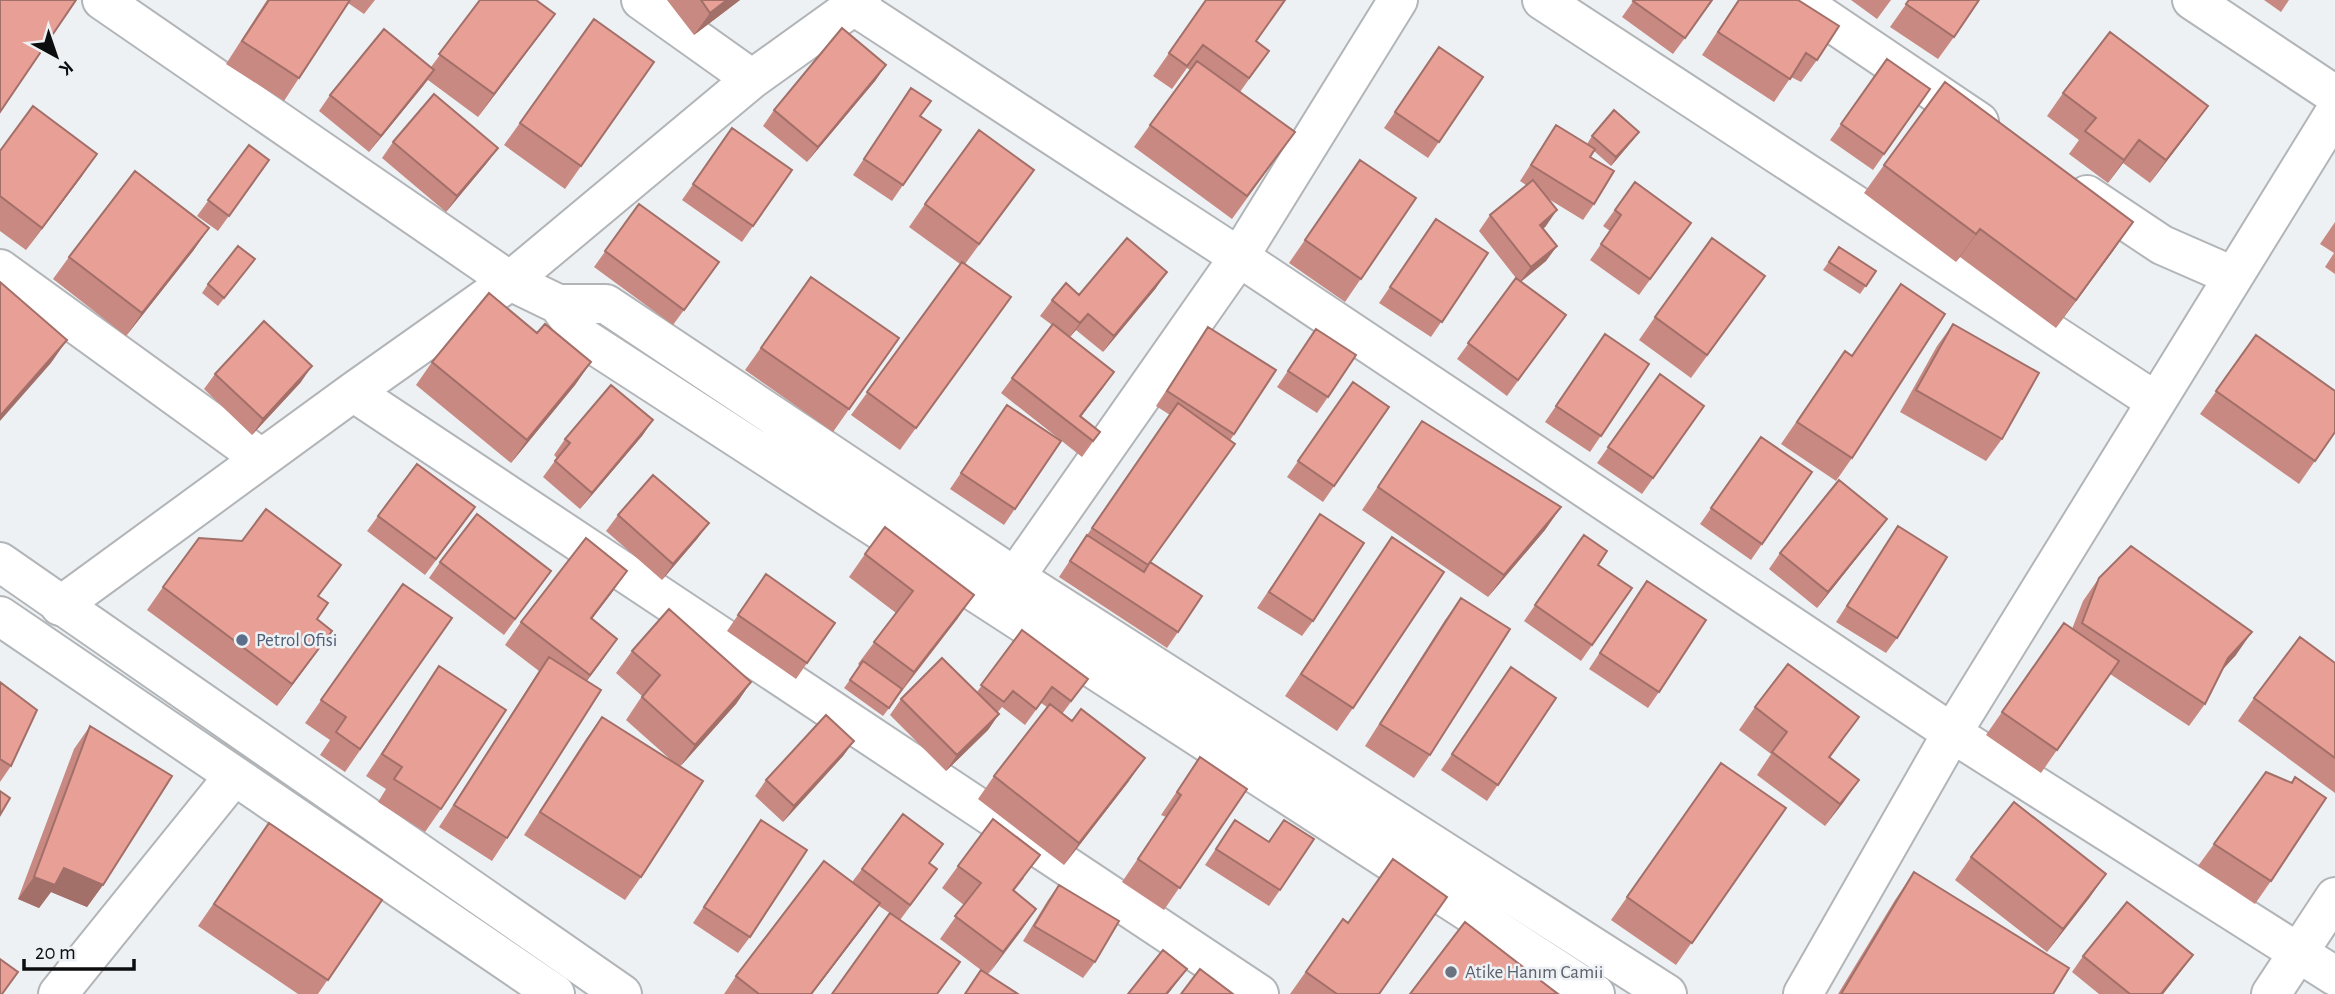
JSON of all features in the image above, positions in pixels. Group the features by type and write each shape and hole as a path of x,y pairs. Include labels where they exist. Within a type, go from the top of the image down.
{"street":[{"path":"102,0 510,281 558,304 606,304 1015,577 1393,816 1667,994"},
{"path":"641,0 752,79"},
{"path":"1015,577 1239,257 1398,0"},
{"path":"1542,0 2155,401"},
{"path":"1798,0 2003,138"},
{"path":"2192,0 2335,95"},
{"path":"60,606 353,391 510,281 752,79 858,3 1952,733 2298,950 2335,976"},
{"path":"1802,994 1952,733 2335,112"},
{"path":"2060,176 2162,245 2233,276"},
{"path":"0,269 261,458"},
{"path":"558,304 582,337 1595,994"},
{"path":"353,391 1259,994"},
{"path":"0,562 622,994"},
{"path":"0,616 555,994"},
{"path":"58,994 234,776"},
{"path":"2271,994 2335,897"}],"building":[{"path":"0,0 76,0 0,112"},
{"path":"269,0 350,0 299,78 242,41"},
{"path":"480,0 536,0 555,14 494,94 439,54"},
{"path":"701,0 727,0 710,13"},
{"path":"1206,0 1285,0 1256,41 1269,51 1249,78 1203,45 1187,66 1169,53"},
{"path":"1634,0 1712,0 1685,38"},
{"path":"1739,0 1798,0 1839,26 1817,60 1806,53 1790,79 1718,32"},
{"path":"1909,0 1979,0 1954,37 1906,4"},
{"path":"594,19 654,62 581,166 520,123"},
{"path":"842,28 886,65 818,147 774,110"},
{"path":"384,29 434,70 381,136 330,95"},
{"path":"2110,32 2208,106 2166,160 2139,140 2124,160 2085,131 2096,118 2063,93"},
{"path":"1439,47 1483,77 1439,142 1395,112"},
{"path":"1887,59 1930,89 1884,154 1841,124"},
{"path":"1197,61 1295,132 1247,196 1150,125"},
{"path":"1945,82 2133,222 2076,300 1980,229 1976,234 1884,165"},
{"path":"911,88 931,101 920,116 941,130 903,185 864,159"},
{"path":"434,94 498,148 457,196 393,142"},
{"path":"33,106 97,154 42,228 0,196 0,151"},
{"path":"1614,110 1639,132 1616,157 1592,136"},
{"path":"1556,125 1595,149 1590,157 1614,171 1594,204 1531,165"},
{"path":"732,128 792,170 753,226 693,184"},
{"path":"979,130 1034,170 979,244 925,204"},
{"path":"249,145 269,160 229,216 208,200"},
{"path":"1360,160 1416,198 1361,279 1305,240"},
{"path":"135,171 209,228 142,313 69,257"},
{"path":"1533,180 1557,210 1540,225 1557,246 1531,267 1490,215"},
{"path":"1635,182 1691,223 1650,279 1601,244 1621,215 1615,210"},
{"path":"639,204 719,262 684,310 605,251"},
{"path":"1436,219 1488,253 1442,322 1390,287"},
{"path":"1127,238 1167,272 1114,336 1088,314 1080,323 1052,300 1066,283 1079,295"},
{"path":"1712,238 1765,276 1707,355 1655,317"},
{"path":"238,246 255,259 224,298 208,284"},
{"path":"1839,247 1876,271 1866,286 1829,262"},
{"path":"962,262 1011,297 916,428 867,392"},
{"path":"811,277 899,338 849,409 761,348"},
{"path":"1516,278 1566,315 1518,380 1468,343"},
{"path":"0,282 67,340 0,416"},
{"path":"1901,284 1945,314 1852,458 1797,422 1845,351 1852,356"},
{"path":"489,293 537,333 545,324 591,362 527,440 432,362"},
{"path":"264,321 312,366 263,419 215,374"},
{"path":"1053,324 1114,372 1080,416 1100,432 1093,441 1012,378"},
{"path":"1953,324 2039,373 2002,439 1916,390"},
{"path":"1208,327 1276,370 1234,434 1167,391"},
{"path":"1316,329 1356,355 1328,397 1288,371"},
{"path":"1605,334 1649,364 1601,436 1556,406"},
{"path":"2256,335 2335,391 2335,432 2315,461 2216,391"},
{"path":"1660,374 1704,406 1653,478 1608,447"},
{"path":"1353,382 1389,407 1334,486 1298,461"},
{"path":"611,385 653,420 592,493 555,461 570,443 565,439"},
{"path":"1178,403 1235,444 1148,565 1092,528"},
{"path":"1007,405 1061,441 1015,509 961,473"},
{"path":"1422,421 1561,507 1504,575 1378,487"},
{"path":"1761,437 1812,472 1762,544 1711,508"},
{"path":"417,464 475,507 436,559 378,516"},
{"path":"653,475 709,523 673,564 618,515"},
{"path":"1839,480 1887,519 1828,592 1780,553"},
{"path":"266,509 341,565 318,596 328,603 317,619 332,631 292,684 163,587 199,538 242,541"},
{"path":"477,514 551,571 515,619 440,562"},
{"path":"1320,514 1364,543 1313,621 1269,592"},
{"path":"1898,526 1947,557 1897,638 1847,606"},
{"path":"885,527 974,595 914,672 874,642 913,591 865,554"},
{"path":"1087,535 1144,572 1150,562 1202,596 1178,632 1070,561"},
{"path":"1584,535 1607,551 1598,565 1632,588 1592,645 1535,605"},
{"path":"1392,537 1444,572 1353,708 1301,674"},
{"path":"586,538 627,571 591,618 617,639 590,675 521,622"},
{"path":"2131,546 2252,632 2228,658 2205,704 2082,623 2099,578"},
{"path":"766,574 835,623 807,663 738,615"},
{"path":"1647,581 1706,620 1659,692 1600,653"},
{"path":"403,584 452,618 360,749 336,732 346,717 321,700"},
{"path":"1461,598 1510,629 1430,755 1380,724"},
{"path":"669,609 751,682 695,745 642,697 660,675 632,651"},
{"path":"2064,623 2119,661 2057,750 2002,712"},
{"path":"1022,630 1088,679 1071,701 1052,687 1036,709 1013,691 1004,702 981,685"},
{"path":"2300,637 2335,663 2335,758 2254,698"},
{"path":"549,657 601,690 507,838 454,805"},
{"path":"942,658 999,714 957,755 901,699"},
{"path":"863,661 902,689 889,708 850,680"},
{"path":"1788,664 1859,717 1829,757 1859,780 1840,804 1772,752 1787,732 1755,707"},
{"path":"439,666 506,710 441,809 394,779 402,767 382,754"},
{"path":"1511,667 1556,698 1498,785 1452,754"},
{"path":"0,682 37,710 11,766 0,759"},
{"path":"1050,704 1072,721 1081,709 1145,758 1079,843 994,776"},
{"path":"826,715 854,741 794,806 766,780"},
{"path":"602,717 703,781 641,877 540,812"},
{"path":"90,726 172,776 103,885 64,868 55,885 34,877"},
{"path":"1200,757 1247,789 1180,888 1138,859 1181,795 1177,792"},
{"path":"1721,763 1786,808 1692,943 1627,897"},
{"path":"2266,772 2292,783 2295,777 2326,798 2271,881 2214,844"},
{"path":"0,791 10,798 0,815"},
{"path":"2014,802 2106,874 2063,929 1971,857"},
{"path":"903,814 943,844 929,863 937,869 910,905 862,869"},
{"path":"993,819 1040,855 1013,890 1036,909 1003,952 955,916 981,883 958,866"},
{"path":"761,820 807,850 750,937 704,907"},
{"path":"1235,820 1269,842 1284,820 1314,839 1280,890 1216,849"},
{"path":"269,823 382,900 328,980 214,904"},
{"path":"1393,859 1447,897 1379,994 1337,994 1306,972 1343,919 1348,923"},
{"path":"824,861 880,903 811,994 759,994 736,976"},
{"path":"1914,872 2069,968 2053,994 1841,994"},
{"path":"1059,885 1119,921 1095,962 1034,926"},
{"path":"2127,902 2193,955 2161,994 2130,994 2083,956"},
{"path":"890,913 960,962 937,994 832,994"},
{"path":"1465,922 1558,994 1410,994"},
{"path":"1163,950 1187,969 1166,994 1128,994"},
{"path":"0,959 18,972 2,994 0,994"},
{"path":"1200,969 1233,994 1181,994"},
{"path":"981,970 1018,994 965,994"}],"place":[{"name":"Petrol Ofisi","path":"242,640"},
{"name":"Atike Hanım Camii","path":"1451,972"}]}
